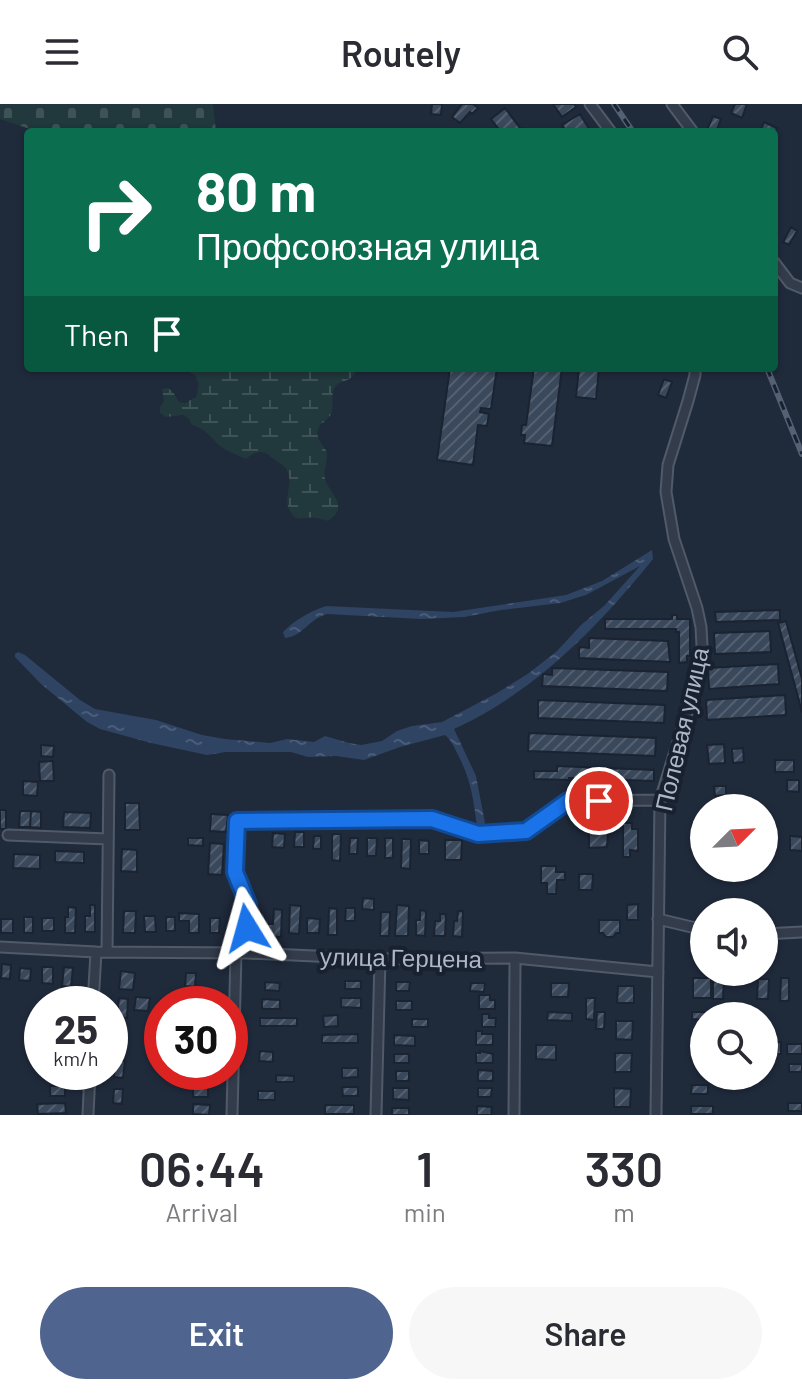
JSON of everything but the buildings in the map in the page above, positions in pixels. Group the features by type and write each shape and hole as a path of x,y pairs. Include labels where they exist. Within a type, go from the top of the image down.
{"street":[{"path":"590,104 608,128"},
{"path":"672,104 690,128"},
{"path":"778,267 790,283 802,288"},
{"name":"Полевая улица","path":"656,1115 660,800 691,700 702,646 697,608 674,539 666,492 668,465 695,372"},
{"path":"107,952 109,775"},
{"path":"247,953 248,904 235,872 237,821 432,819 478,834 526,831 568,801 660,800"},
{"path":"8,835 108,839"},
{"path":"658,919 690,927"},
{"path":"778,933 802,932"},
{"name":"улица Герцена","path":"0,947 380,959 515,958 658,972"},
{"path":"94,986 96,952"},
{"path":"232,1115 236,953"},
{"path":"514,1115 515,958"},
{"path":"376,1115 380,959"},
{"path":"88,1115 89,1090"}],"green space":[{"path":"0,104 213,104 216,128 27,128 0,119"},
{"path":"356,372 334,388 331,415 318,432 327,453 325,479 337,500 335,516 328,521 294,517 288,505 287,469 282,465 263,452 246,459 223,448 192,425 184,415 166,417 160,413 164,401 162,389 168,388 179,402 185,403 196,397 197,379 192,373"}],"water":[{"path":"652,550 653,559 610,609 563,656 512,696 454,729 476,776 485,823 481,828 477,827 466,774 445,735 364,760 336,756 308,757 291,752 207,755 100,729 41,684 15,657 18,652 25,655 95,709 156,720 225,739 270,743 287,739 314,742 325,736 361,745 382,741 412,726 442,722 529,673 605,605 640,566 586,595 560,603 464,617 421,619 327,614 285,638 283,632 308,613 326,606 453,612 566,595 602,581"}],"railway":[{"path":"614,104 630,128"},
{"path":"769,372 802,454"}],"route":[{"path":"247,928 248,904 235,872 237,821 432,819 478,834 526,831 568,801 599,801"}]}
